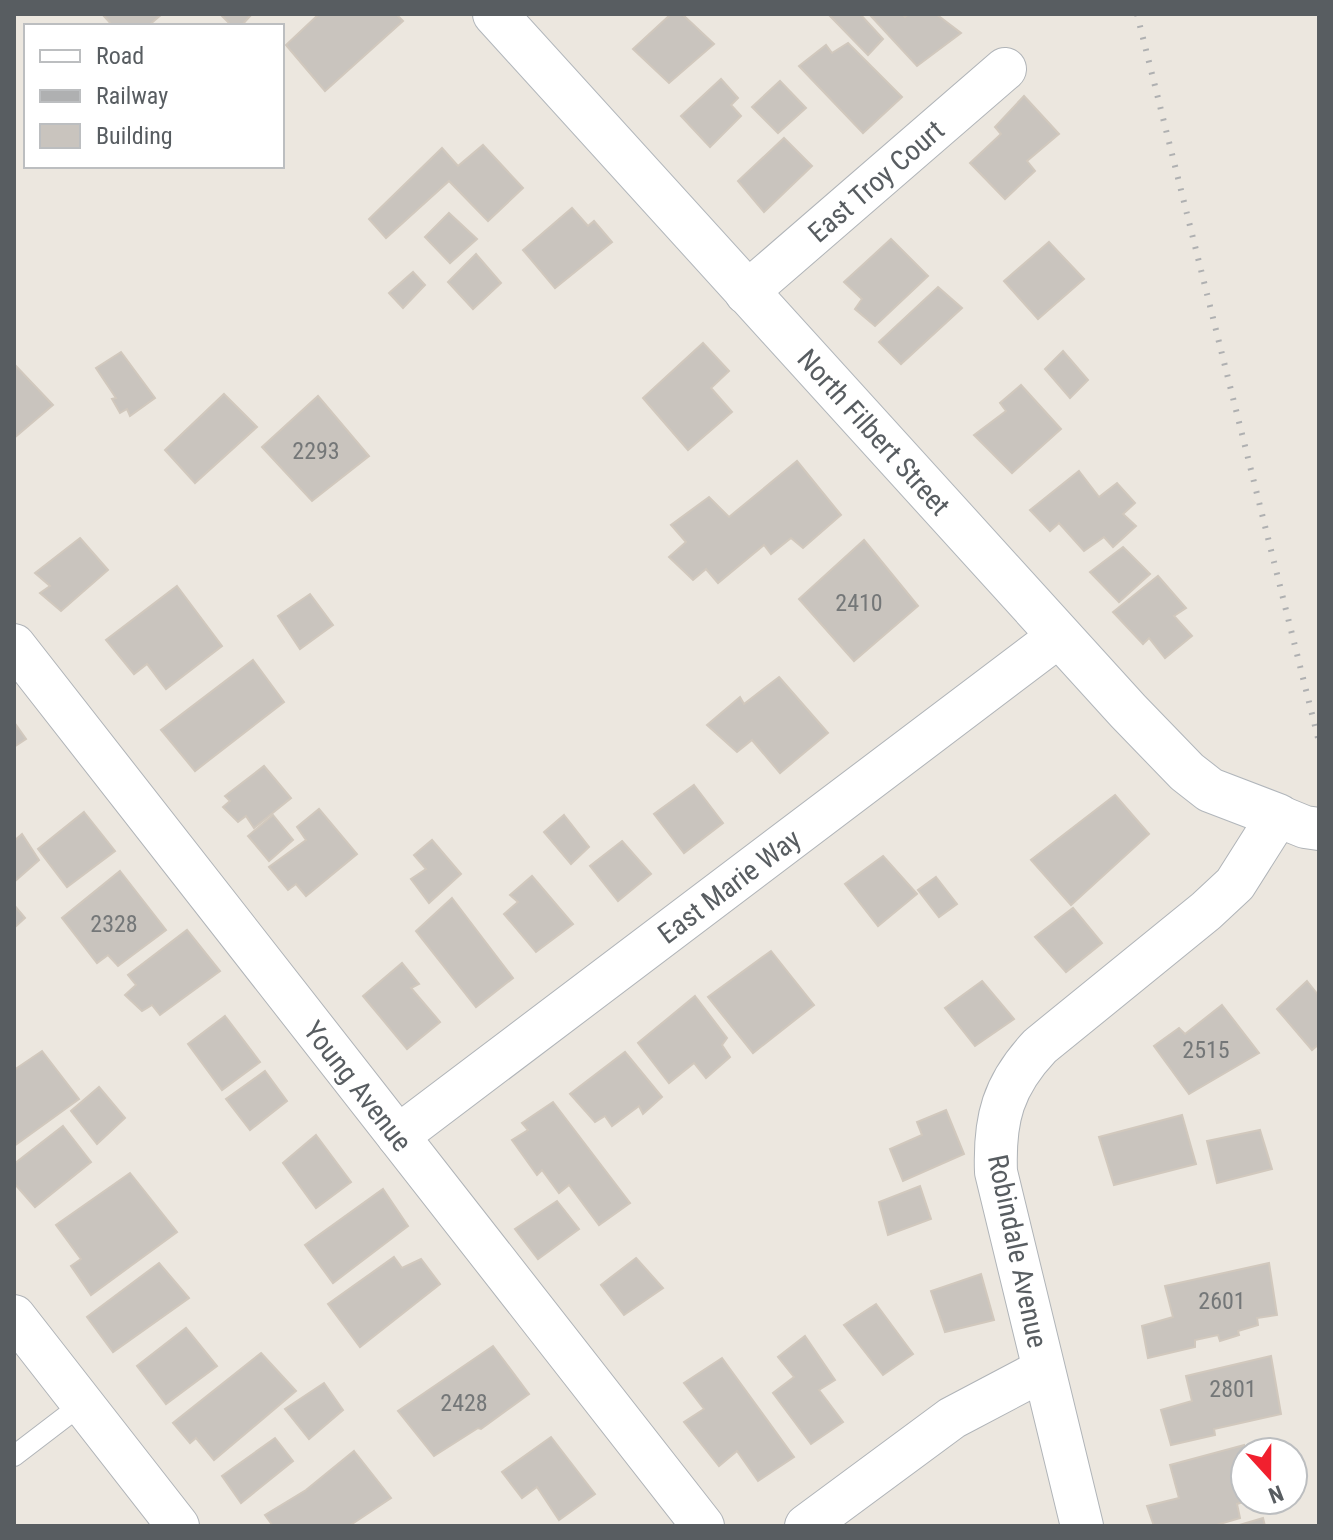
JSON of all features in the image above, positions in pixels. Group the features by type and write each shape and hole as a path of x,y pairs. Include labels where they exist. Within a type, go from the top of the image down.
{"street":[{"name":"North Filbert Street","path":"495,14 1059,636 1187,772 1210,790 1278,816"},
{"name":"East Troy Court","path":"746,293 1005,69"},
{"name":"East Marie Way","path":"398,1136 1059,636"},
{"name":"Young Avenue","path":"14,645 703,1526"},
{"path":"1278,816 1319,829"},
{"name":"Robindale Avenue","path":"806,1526 952,1418 1043,1370 996,1172 994,1136 1006,1093 1022,1065 1040,1046 1235,884 1278,816"},
{"path":"14,1316 170,1523"},
{"path":"1043,1370 1082,1526"}],"lane":[{"path":"14,1456 82,1404"}],"building":[{"path":"102,14 162,14 150,24 111,24"},
{"path":"220,14 252,14 243,24 230,24"},
{"path":"319,14 396,14 403,21 325,91 286,45"},
{"path":"671,14 682,14 714,44 669,83 633,49"},
{"path":"828,14 860,14 883,39 868,55"},
{"path":"869,14 902,14 905,17 909,14 936,14 961,33 917,66"},
{"path":"848,43 902,97 863,133 799,66 826,45 832,53"},
{"path":"721,79 738,98 731,105 741,116 710,147 681,116"},
{"path":"780,81 806,108 778,133 752,107"},
{"path":"1024,96 1059,134 1027,161 1035,171 1005,199 970,163 1001,134 995,127"},
{"path":"784,138 812,166 764,212 738,181"},
{"path":"483,145 523,188 488,221 449,181 386,238 369,219 442,148 458,166"},
{"path":"572,208 588,226 594,221 612,242 555,288 523,250"},
{"path":"449,213 477,239 450,263 425,237"},
{"path":"891,239 928,276 875,326 855,309 862,299 844,282"},
{"path":"1049,242 1084,279 1038,319 1004,281"},
{"path":"476,254 501,283 473,309 448,282"},
{"path":"413,272 425,285 403,308 389,293"},
{"path":"938,287 962,308 901,364 879,342"},
{"path":"703,343 729,371 711,388 732,412 688,450 643,398"},
{"path":"1063,351 1088,380 1070,398 1045,369"},
{"path":"121,352 155,398 130,416 127,409 120,413 112,399 116,398 96,368"},
{"path":"14,364 53,405 14,438"},
{"path":"1021,385 1061,429 1012,473 974,435 1006,411 1000,403"},
{"path":"224,394 257,427 195,483 165,450"},
{"path":"318,396 369,456 312,501 262,447"},
{"path":"797,461 841,515 803,548 791,538 771,554 764,545 718,583 706,569 693,580 669,557 686,542 671,525 709,497 729,517"},
{"path":"1079,471 1099,497 1117,483 1135,503 1123,514 1136,526 1113,547 1104,537 1084,551 1059,523 1050,531 1030,510"},
{"path":"80,538 108,570 61,611 40,593 50,586 35,573"},
{"path":"864,540 918,606 854,661 799,599"},
{"path":"1123,547 1150,574 1119,602 1090,572"},
{"path":"1158,576 1186,608 1174,616 1192,636 1165,658 1149,638 1143,644 1113,612"},
{"path":"177,586 222,646 166,689 147,664 134,674 106,640"},
{"path":"310,594 333,625 300,649 278,616"},
{"path":"253,660 284,702 195,771 161,730"},
{"path":"779,677 828,733 780,773 752,740 737,752 707,725 740,697 744,704"},
{"path":"14,722 26,739 14,747"},
{"path":"264,766 291,798 254,828 246,816 238,822 223,807 230,801 225,796"},
{"path":"694,785 723,823 684,853 654,814"},
{"path":"1115,795 1149,834 1071,905 1031,860"},
{"path":"319,809 357,854 306,896 296,884 288,890 269,867 306,840 297,827"},
{"path":"84,812 115,851 67,887 38,849"},
{"path":"273,815 293,840 269,861 248,836"},
{"path":"564,815 589,847 571,864 544,832"},
{"path":"22,834 39,860 14,882 14,841"},
{"path":"432,840 461,874 429,903 411,879 426,869 414,855"},
{"path":"622,841 651,874 618,901 590,866"},
{"path":"883,856 917,894 878,926 845,884"},
{"path":"120,871 166,930 118,966 108,955 97,963 62,918"},
{"path":"532,876 573,924 536,952 504,914 518,902 510,895"},
{"path":"936,877 957,904 939,917 918,890"},
{"path":"452,898 513,978 476,1007 416,931"},
{"path":"14,905 25,918 14,928"},
{"path":"1073,908 1102,943 1066,972 1035,937"},
{"path":"187,930 220,971 160,1015 152,1005 142,1011 125,995 136,985 128,975"},
{"path":"771,951 814,1005 753,1053 708,997"},
{"path":"402,963 419,984 411,988 440,1022 407,1049 363,996"},
{"path":"982,981 1014,1019 975,1046 945,1008"},
{"path":"1307,981 1319,996 1319,1044 1312,1050 1277,1009"},
{"path":"695,996 727,1038 722,1045 730,1057 706,1078 694,1063 669,1083 638,1043"},
{"path":"1222,1005 1259,1053 1189,1094 1154,1046 1179,1028 1185,1034"},
{"path":"225,1016 260,1062 222,1090 188,1044"},
{"path":"42,1051 79,1099 14,1146 14,1070"},
{"path":"625,1052 662,1097 643,1114 639,1106 612,1126 605,1116 595,1122 570,1094"},
{"path":"265,1071 287,1101 250,1130 226,1099"},
{"path":"99,1087 125,1118 97,1144 71,1111"},
{"path":"553,1102 630,1203 599,1225 569,1185 559,1193 542,1170 537,1175 512,1140 528,1130 522,1123"},
{"path":"946,1110 964,1154 903,1181 890,1149 922,1135 917,1122"},
{"path":"1182,1115 1196,1164 1114,1185 1099,1137"},
{"path":"63,1126 91,1162 35,1207 14,1183 14,1164"},
{"path":"1260,1130 1272,1169 1217,1183 1207,1141"},
{"path":"316,1135 351,1182 316,1208 283,1163"},
{"path":"130,1173 177,1232 91,1295 71,1266 81,1259 56,1225"},
{"path":"920,1186 931,1219 888,1235 879,1202"},
{"path":"383,1189 408,1226 333,1283 305,1245"},
{"path":"557,1201 579,1229 538,1259 515,1229"},
{"path":"394,1257 402,1268 421,1259 440,1284 360,1347 328,1304"},
{"path":"636,1258 663,1288 624,1315 601,1285"},
{"path":"159,1263 189,1298 113,1352 87,1317"},
{"path":"1269,1263 1277,1315 1257,1318 1258,1325 1238,1331 1239,1335 1220,1341 1218,1335 1195,1340 1195,1347 1148,1358 1142,1326 1173,1317 1165,1286"},
{"path":"981,1274 994,1320 945,1332 931,1291"},
{"path":"876,1304 913,1354 883,1375 844,1325"},
{"path":"186,1328 217,1366 166,1404 137,1366"},
{"path":"805,1336 835,1380 819,1390 843,1422 811,1444 773,1393 794,1377 778,1357"},
{"path":"493,1346 529,1394 481,1429 434,1456 398,1411"},
{"path":"261,1353 296,1391 214,1460 196,1438 190,1443 173,1423"},
{"path":"1271,1356 1281,1414 1214,1429 1215,1435 1171,1445 1161,1410 1192,1401 1186,1376"},
{"path":"722,1358 794,1457 758,1481 737,1451 719,1466 684,1422 704,1409 684,1383"},
{"path":"324,1383 343,1410 309,1439 285,1409"},
{"path":"551,1437 595,1494 559,1520 537,1487 522,1498 502,1472"},
{"path":"275,1438 293,1461 241,1503 222,1476"},
{"path":"1229,1449 1229,1516 1240,1518 1213,1526 1154,1526 1147,1506 1179,1498 1170,1465"},
{"path":"354,1451 391,1498 349,1526 273,1526 265,1515 306,1490"},
{"path":"1263,1518 1265,1526 1236,1526"}],"railway":[{"path":"1137,14 1319,742"}]}
